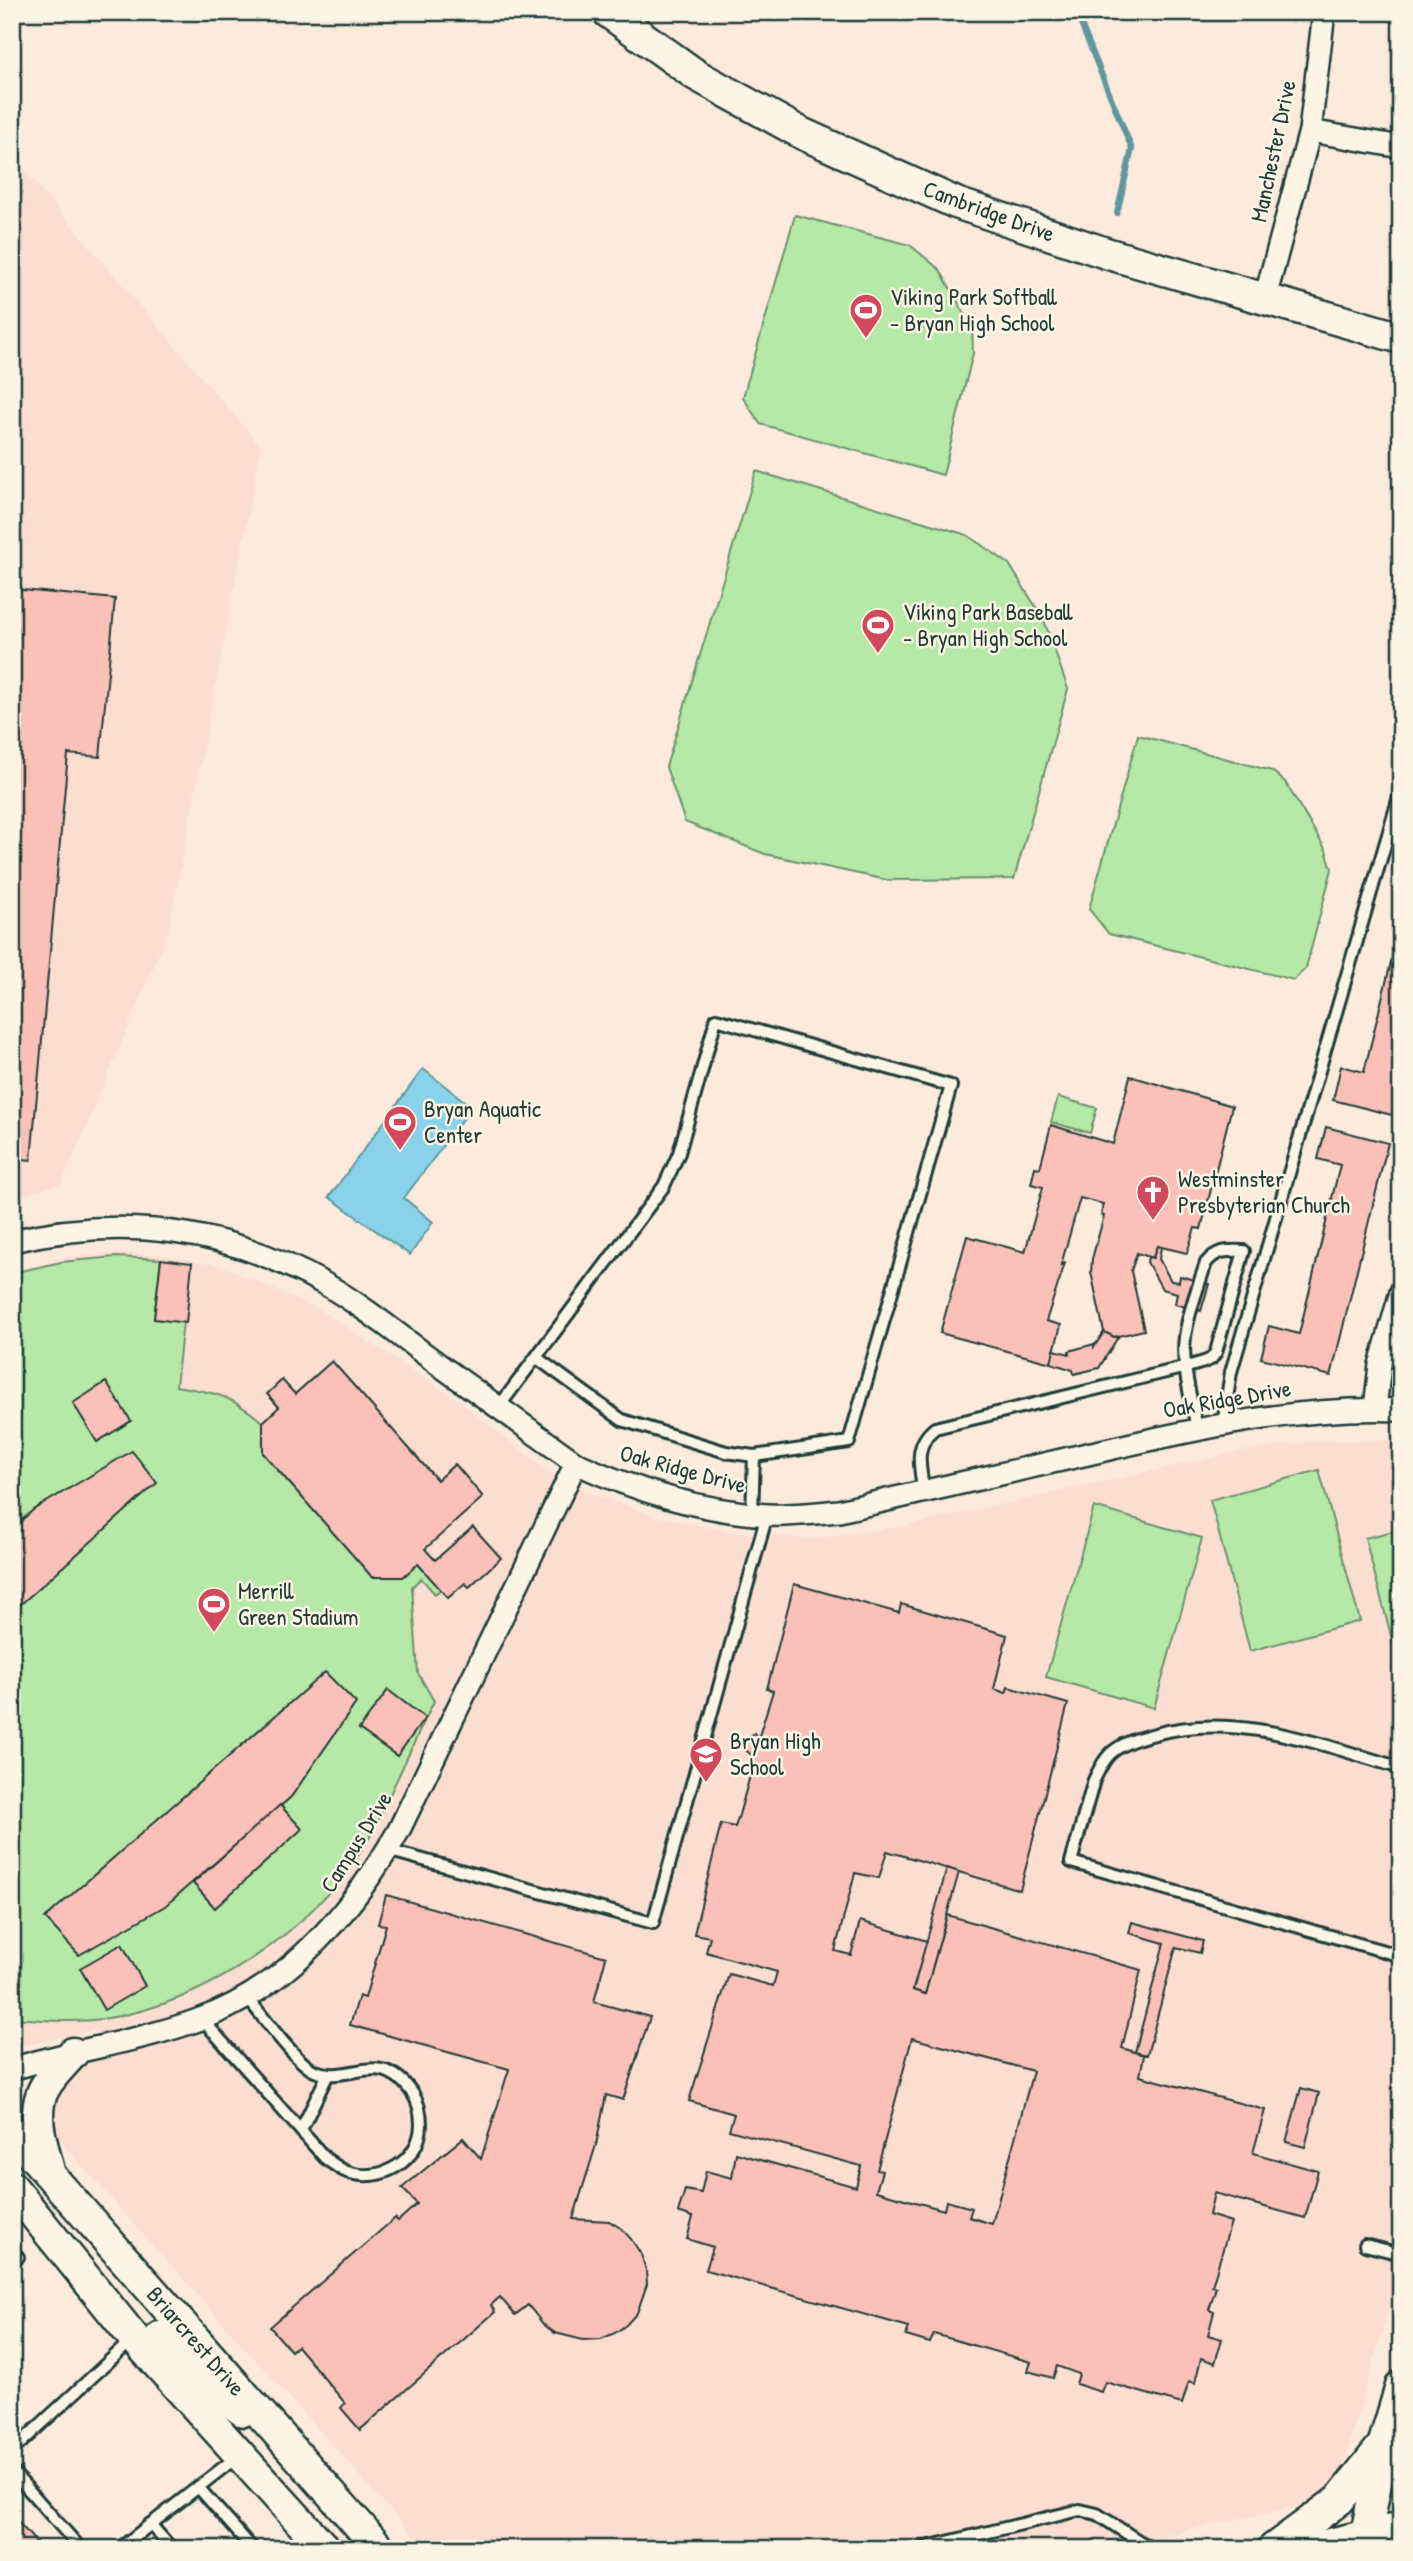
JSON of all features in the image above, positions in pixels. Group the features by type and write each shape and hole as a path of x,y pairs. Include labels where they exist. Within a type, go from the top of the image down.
{"main road":[{"name":"Cambridge Drive","path":"608,12 696,75 803,134 956,203 1109,254 1401,338"},
{"path":"49,2175 40,2132 39,2103 42,2091 73,2053"},
{"name":"Briarcrest Drive","path":"12,2132 380,2549"},
{"name":"Briarcrest Drive","path":"12,2187 134,2338 325,2549"},
{"path":"134,2338 158,2334 206,2385 283,2439"},
{"path":"1365,2542 1382,2446 1401,2386"},
{"path":"1273,2549 1339,2500 1382,2446"},
{"path":"1308,2549 1365,2542 1401,2527"}],"street":[{"name":"Manchester Drive","path":"1265,298 1310,131 1324,12"},
{"path":"1310,131 1401,147"},
{"name":"Oak Ridge Drive","path":"12,1241 63,1230 118,1227 175,1232 240,1246 298,1270 362,1308 576,1463 606,1477 662,1495 760,1515 839,1510 1197,1429 1291,1413 1401,1410"},
{"path":"1375,1409 1380,1365 1401,1292"},
{"name":"Campus Drive","path":"12,2069 202,2019 246,1996 296,1961 320,1938 365,1885 417,1795 576,1463"}],"lane":[{"path":"1223,1425 1231,1372 1401,790"},
{"path":"498,1408 654,1201 671,1172 716,1019 951,1086 849,1442 754,1456 726,1452 622,1420 537,1358"},
{"path":"924,1492 919,1453 926,1435 935,1428 1186,1367 1211,1359 1216,1352 1244,1251 1222,1252 1210,1258 1185,1337 1186,1367 1197,1429"},
{"path":"387,1850 653,1923 760,1515 754,1456"},
{"path":"1401,1768 1282,1734 1227,1725 1185,1727 1140,1738 1125,1743 1111,1753 1100,1768 1094,1780 1071,1862 1401,1956"},
{"path":"202,2019 335,2166 359,2175 375,2175 392,2170 407,2159 417,2145 421,2113 415,2096 404,2082 378,2069 363,2068 328,2074 306,2066 246,1996"},
{"path":"301,2130 328,2074"},
{"path":"1365,2245 1401,2254"},
{"path":"12,2250 18,2257 12,2263"},
{"path":"12,2451 134,2338"},
{"path":"119,2549 240,2455"},
{"path":"12,2471 80,2548"},
{"path":"198,2487 253,2549"},
{"path":"918,2549 1080,2510 1097,2514 1151,2549"},
{"path":"150,2525 172,2549"}],"shaded area":[{"path":"12,156 261,447 168,932 62,1183 12,1199"},
{"name":"Bryan High School","path":"115,1253 167,1256 224,1267 320,1310 452,1396 544,1468 587,1492 655,1516 724,1531 808,1539 902,1527 1242,1451 1320,1441 1401,1441 1401,2267 1340,2476 1323,2493 1299,2506 1099,2549 426,2549 65,2147 58,2134 54,2113 48,2112 68,2071 106,2057 94,2030 12,2048 12,1271 69,1257"}],"green space":[{"name":"Viking Park Softball - Bryan High School","path":"795,215 910,245 940,270 972,327 973,353 943,475 760,424 743,397"},
{"name":"Viking Park Baseball - Bryan High School","path":"756,471 967,535 1009,564 1044,620 1068,689 1014,879 887,880 765,854 685,822 666,767"},
{"path":"1138,735 1272,771 1285,782 1326,850 1332,869 1306,968 1294,980 1109,934 1089,909"},
{"path":"1058,1097 1097,1108 1090,1133 1051,1122"},
{"name":"Merrill Green Stadium","path":"115,1257 161,1259 154,1319 183,1322 176,1386 222,1396 263,1422 263,1453 372,1577 403,1577 418,1564 441,1589 435,1594 421,1578 412,1587 418,1673 434,1701 371,1834 345,1873 318,1904 254,1958 218,1980 141,2011 91,2020 12,2018 12,1273 61,1262"},
{"path":"1319,1470 1360,1621 1250,1651 1210,1500"},
{"path":"1094,1507 1202,1538 1154,1708 1046,1677"},
{"path":"1401,1529 1401,1673 1365,1538"}],"water":[{"name":"Bryan Aquatic Center","path":"423,1069 472,1107 404,1198 433,1222 410,1255 329,1197"}],"building":[{"path":"12,589 115,599 100,757 68,754 31,1160 12,1158"},
{"path":"1401,946 1400,1117 1333,1100 1341,1066 1364,1072 1393,954 1399,955"},
{"name":"Westminster Presbyterian Church","path":"1130,1076 1232,1106 1201,1229 1195,1228 1187,1253 1157,1246 1153,1258 1137,1253 1131,1271 1144,1330 1114,1337 1104,1332 1091,1272 1104,1216 1101,1215 1103,1204 1080,1198 1061,1265 1065,1263 1046,1321 1061,1325 1051,1363 940,1333 967,1236 1025,1252 1043,1187 1031,1184 1035,1167 1040,1168 1051,1125 1113,1144"},
{"path":"1326,1127 1388,1143 1331,1376 1261,1358 1269,1326 1299,1334 1340,1165 1318,1159"},
{"path":"1157,1246 1161,1247 1159,1259 1171,1281 1179,1282 1180,1276 1209,1284 1201,1311 1175,1304 1177,1293 1162,1289 1147,1262 1148,1257 1153,1258"},
{"path":"161,1259 192,1263 186,1323 154,1319"},
{"path":"1104,1332 1118,1337 1099,1368 1074,1374 1073,1370 1051,1363 1054,1350 1070,1354 1069,1351 1094,1344 1094,1347"},
{"path":"332,1361 437,1480 455,1464 483,1497 425,1549 435,1560 473,1527 501,1558 469,1587 465,1583 448,1598 418,1564 403,1577 372,1577 263,1453 263,1422 279,1407 267,1394 282,1380 295,1394"},
{"path":"106,1382 131,1421 97,1442 73,1403"},
{"path":"132,1451 157,1483 12,1612 12,1529 33,1510"},
{"path":"794,1584 899,1613 901,1604 1007,1635 994,1689 1006,1693 1008,1687 1068,1704 1020,1890 887,1851 879,1878 855,1873 835,1951 851,1955 860,1921 927,1941 913,1990 925,1994 947,1915 1141,1970 1122,2048 1144,2055 1140,2076 1265,2110 1253,2153 1318,2171 1305,2218 1214,2193 1209,2215 1231,2222 1212,2286 1216,2287 1209,2310 1214,2312 1208,2335 1222,2339 1215,2363 1201,2358 1195,2383 1189,2381 1182,2404 1105,2382 1101,2392 1076,2384 1079,2374 1057,2366 1053,2378 1028,2371 1031,2362 934,2334 930,2343 906,2336 909,2327 706,2270 713,2247 687,2239 693,2217 678,2212 685,2190 701,2193 706,2171 732,2178 736,2153 856,2187 861,2166 729,2130 734,2114 689,2101 729,1974 773,1986 777,1972 706,1952 710,1937 694,1934 721,1824 735,1827 739,1815 755,1758 741,1746 754,1733 758,1739 773,1691 767,1689","holes":["912,2038 1033,2071 992,2224 969,2217 972,2208 946,2201 944,2210 876,2191 882,2171 877,2170"]},
{"path":"325,1672 356,1703 291,1797 165,1906 79,1955 45,1918"},
{"path":"388,1690 425,1718 397,1756 359,1729"},
{"path":"280,1805 302,1829 215,1908 193,1883"},
{"path":"947,1868 959,1872 925,1994 913,1990"},
{"path":"386,1895 606,1957 594,2002 650,2017 623,2100 606,2095 596,2145 573,2219 609,2221 622,2229 641,2254 647,2284 637,2313 615,2333 601,2339 583,2340 555,2333 543,2324 528,2305 515,2315 500,2297 491,2305 495,2312 360,2430 341,2408 345,2403 297,2346 291,2351 270,2327 395,2218 398,2221 417,2204 402,2188 463,2138 481,2159 509,2069 350,2025 359,1996 365,1998 386,1925 378,1924"},
{"path":"1132,1922 1203,1941 1200,1953 1176,1947 1147,2055 1135,2052 1164,1943 1129,1933"},
{"path":"122,1944 145,1986 104,2010 80,1968"},
{"path":"1301,2088 1319,2093 1305,2147 1286,2142"},
{"path":"12,2515 42,2549 12,2549"}],"waterway":[{"path":"1076,12 1132,149 1117,213"}],"place":[{"name":"Viking Park Softball - Bryan High School","path":"866,340"},
{"name":"Viking Park Baseball - Bryan High School","path":"878,655"},
{"name":"Bryan Aquatic Center","path":"400,1152"},
{"name":"Westminster Presbyterian Church","path":"1153,1222"},
{"name":"Merrill Green Stadium","path":"214,1634"},
{"name":"Bryan High School","path":"706,1784"}]}
